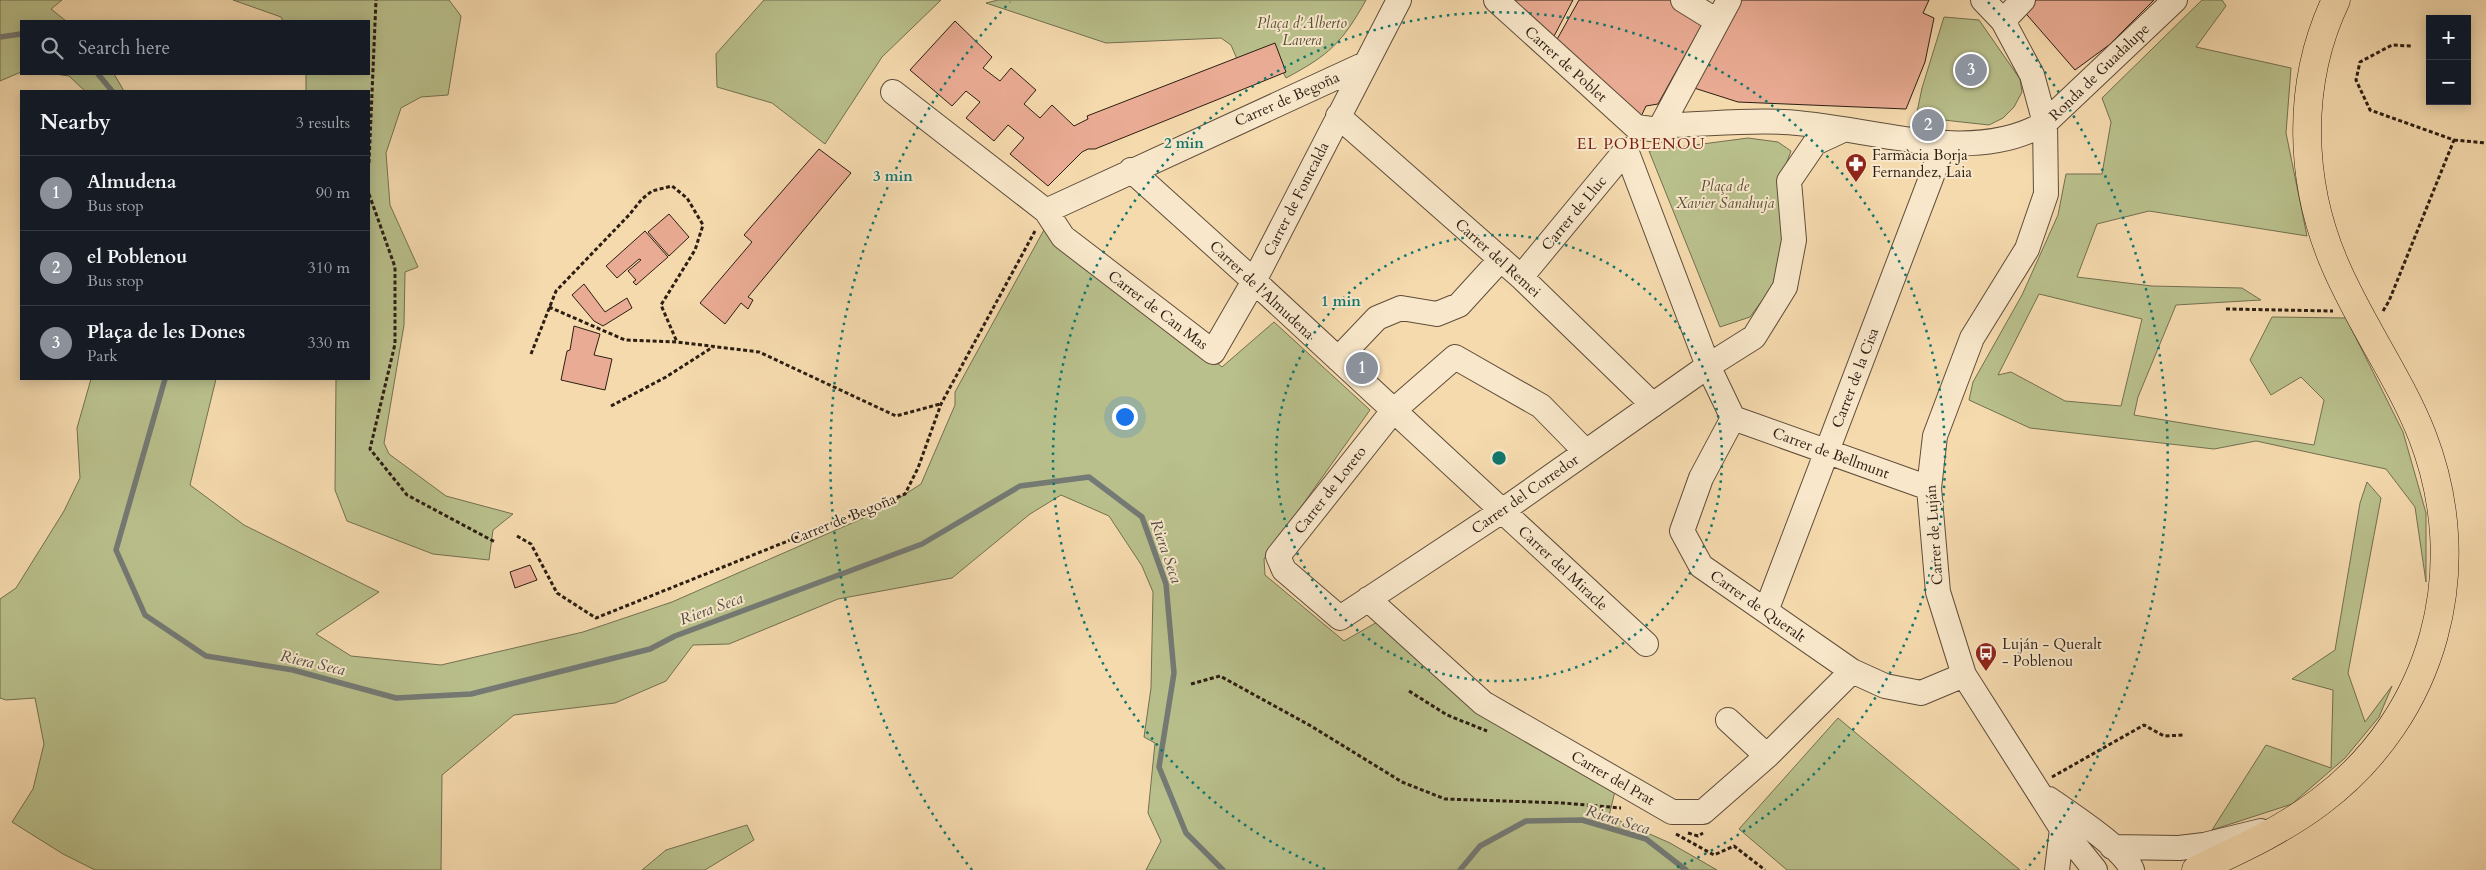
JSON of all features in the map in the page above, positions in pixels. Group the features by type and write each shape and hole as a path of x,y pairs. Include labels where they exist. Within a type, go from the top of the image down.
{"main road":[{"path":"2196,870 2290,822 2346,780 2364,762 2392,728 2418,682 2437,627 2442,602 2445,546 2437,485 2430,458 2397,381 2364,322 2329,251 2315,202 2309,168 2308,108 2312,74 2322,38 2336,0"}],"street":[{"name":"Carrer de Begoña","path":"1338,116 1398,0"},
{"name":"Carrer de Poblet","path":"1496,0 1647,128"},
{"path":"1683,0 1717,21"},
{"path":"1647,128 1717,21 1728,0"},
{"name":"Carrer de Luján","path":"1983,0 2003,21 2032,75 2045,123 2046,194 2027,249 1972,338 1935,436 1929,488 1938,592 1964,675 2039,790 2062,829 2094,870"},
{"path":"2003,21 2023,0"},
{"name":"Ronda de Guadalupe","path":"1647,128 1673,125 1784,122 1944,144 2027,134 2045,123 2175,0"},
{"name":"Carrer de Begoña","path":"1046,211 1130,170 1366,64"},
{"path":"893,92 1046,211"},
{"name":"Carrer del Remei","path":"1338,116 1521,277 1653,405"},
{"name":"Carrer de Fontcalda","path":"1254,281 1338,116"},
{"path":"1733,418 1708,366 1754,337 1785,287 1794,240 1790,181 1815,144 1842,130"},
{"name":"Carrer de la Cisa","path":"1766,611 1944,144"},
{"name":"Carrer de Lluc","path":"1521,277 1626,150 1708,366"},
{"name":"Carrer de l'Almudena","path":"1130,170 1254,281 1393,411"},
{"name":"Carrer de Can Mas","path":"1046,211 1063,238 1213,352 1254,281"},
{"path":"1338,359 1377,318 1401,308 1437,314 1459,305 1501,259"},
{"name":"Carrer de Loreto","path":"1340,618 1284,570 1278,556 1393,411 1455,357 1541,406 1586,452"},
{"name":"Carrer del Corredor","path":"1340,618 1502,511 1708,366"},
{"name":"Carrer del Miracle","path":"1393,411 1646,644"},
{"name":"Carrer de Bellmunt","path":"1733,418 1929,488"},
{"name":"Carrer de Queralt","path":"1733,418 1701,478 1682,531 1701,566 1852,670 1885,686 1921,692 1964,675"},
{"name":"Carrer del Prat","path":"1368,599 1483,703 1672,812 1703,812 1767,756 1852,670"},
{"path":"1728,720 1767,756"},
{"path":"2039,790 2124,856 2132,870"},
{"path":"2112,846 2179,848 2204,845 2290,822"},
{"path":"2057,870 2062,829"}],"path":[{"path":"370,140 376,0"},
{"path":"2411,46 2392,44 2360,62 2356,80 2370,110 2454,140 2486,143"},
{"path":"2226,309 2364,322 2389,301 2454,140"},
{"path":"531,354 556,291 642,199 652,191 672,186 687,198 703,225 695,250 661,305 677,342"},
{"path":"370,197 395,267 395,344 370,449 407,495 495,542"},
{"name":"Carrer de Begoña","path":"517,536 531,544 557,593 596,618 905,494 918,468 941,404 1046,211"},
{"path":"549,307 625,340 677,342 759,352 896,416 941,404"},
{"path":"611,406 666,378 713,347"},
{"path":"1191,684 1220,676 1311,726 1402,782 1446,799 1563,803 1630,809"},
{"path":"2039,790 2144,725 2164,736 2185,735"},
{"path":"1672,832 1714,855 1734,846 1765,870"}],"green space":[{"path":"0,0 62,0 51,9 65,20 20,20 20,72 0,81"},
{"path":"233,0 449,0 461,16 448,95 421,97 401,108 386,153 390,205 418,267 405,272 404,325 384,443 389,454 446,496 513,514 493,530 489,560 433,554 347,521 335,490 336,380 370,380 370,90 306,90 306,75 370,75 370,20 282,20 281,17"},
{"path":"764,0 941,0 882,57 825,144 772,103 717,87 716,54"},
{"name":"Plaça d'Alberto Lavera","path":"998,0 1366,0 1341,38 1324,55 1286,78 1283,72 1237,59 1231,45 1221,38 1106,43 986,3"},
{"path":"2202,0 2222,0 2226,6 2196,47 2291,68 2286,133 2307,236 2149,211 2097,224 2077,277 2152,286 2242,288 2261,300 2176,305 2138,397 2134,415 2314,445 2324,400 2301,377 2271,395 2250,360 2272,317 2346,318 2403,432 2426,513 2426,582 2415,507 2386,469 2256,441 2214,449 2030,428 1969,400 1973,382 2022,295 2058,215 2066,174 2102,174 2111,122 2102,98","holes":["2039,294 2142,319 2121,406 2065,401 2011,372 1998,375"]},
{"path":"1944,17 1979,20 2020,79 2022,92 2014,107 2003,118 1989,125 1916,117 1922,88"},
{"path":"62,75 115,75 123,90 84,90 69,76"},
{"name":"Plaça de Xavier Sanahuja","path":"1748,138 1778,142 1791,151 1779,183 1785,238 1772,287 1750,317 1720,327 1649,151"},
{"path":"1045,228 1222,367 1274,322 1370,410 1264,559 1265,575 1344,641 1379,621 1615,791 1609,816 1670,843 1717,870 1146,870 1161,841 1148,813 1155,743 1144,737 1151,688 1153,592 1142,566 1109,516 1061,495 1030,514 952,578 838,599 729,644 693,645 666,681 615,703 514,715 442,775 441,870 95,870 63,854 12,822 33,789 44,744 35,698 6,700 0,698 0,599 16,588 64,511 80,478 77,428 91,380 216,380 190,485 244,525 379,592 316,634 351,656 441,665 583,632 672,602 877,512 921,484 955,405 955,392"},
{"path":"2367,482 2381,498 2348,673 2365,722 2392,686 2379,717 2345,758 2292,804 2212,830 2266,745 2331,768 2333,690 2292,679 2335,650 2360,503"},
{"path":"1838,718 2020,870 1787,870 1739,829"},
{"path":"747,825 754,840 705,870 642,870 666,850"}],"building":[{"path":"1511,0 1573,0 1552,40"},
{"path":"1579,0 1670,0 1704,21 1658,104 1646,106 1639,121 1555,43"},
{"path":"1738,0 1929,0 1923,13 1934,18 1925,62 1906,109 1738,102 1691,87"},
{"path":"2029,0 2154,0 2109,45 2075,70 2021,8"},
{"path":"955,21 992,57 983,68 1000,81 1011,68 1036,90 1024,104 1040,118 1052,105 1074,126 1088,119 1087,116 1275,43 1286,72 1095,149 1088,149 1082,152 1048,186 1010,154 1024,138 1008,125 994,141 966,118 980,102 966,91 952,106 910,70"},
{"path":"819,149 851,173 748,297 753,300 748,309 741,303 725,324 700,303 752,242 744,235"},
{"path":"669,214 689,237 669,256 648,232"},
{"path":"645,231 668,257 636,285 633,282 636,280 628,271 641,260 639,259 617,278 606,266"},
{"path":"584,284 605,312 627,298 632,308 603,326 594,321 572,295"},
{"path":"574,326 600,334 594,355 612,359 605,390 561,380 567,351 570,350"},
{"path":"530,565 537,580 515,588 510,572"}],"waterway":[{"name":"Riera Seca","path":"0,37 20,34"},
{"name":"Riera Seca","path":"99,75 111,90"},
{"name":"Riera Seca","path":"165,380 116,550 145,615 206,656 293,670 396,698 471,694 650,649 675,636 922,544 1020,486 1089,477 1142,517 1166,584 1174,673 1159,767 1186,833 1223,870"},
{"name":"Riera Seca","path":"1460,870 1480,846 1526,821 1582,820 1646,839 1686,870"}],"place":[{"name":"Plaça de les Dones","path":"1971,70"},
{"name":"el Poblenou","path":"1928,125"},
{"name":"Farmàcia Borja Fernandez, Laia","path":"1856,183"},
{"name":"Almudena","path":"1362,368"},
{"name":"Luján - Queralt - Poblenou","path":"1986,672"}],"district":[{"name":"EL POBLENOU","path":"1641,143"}]}
